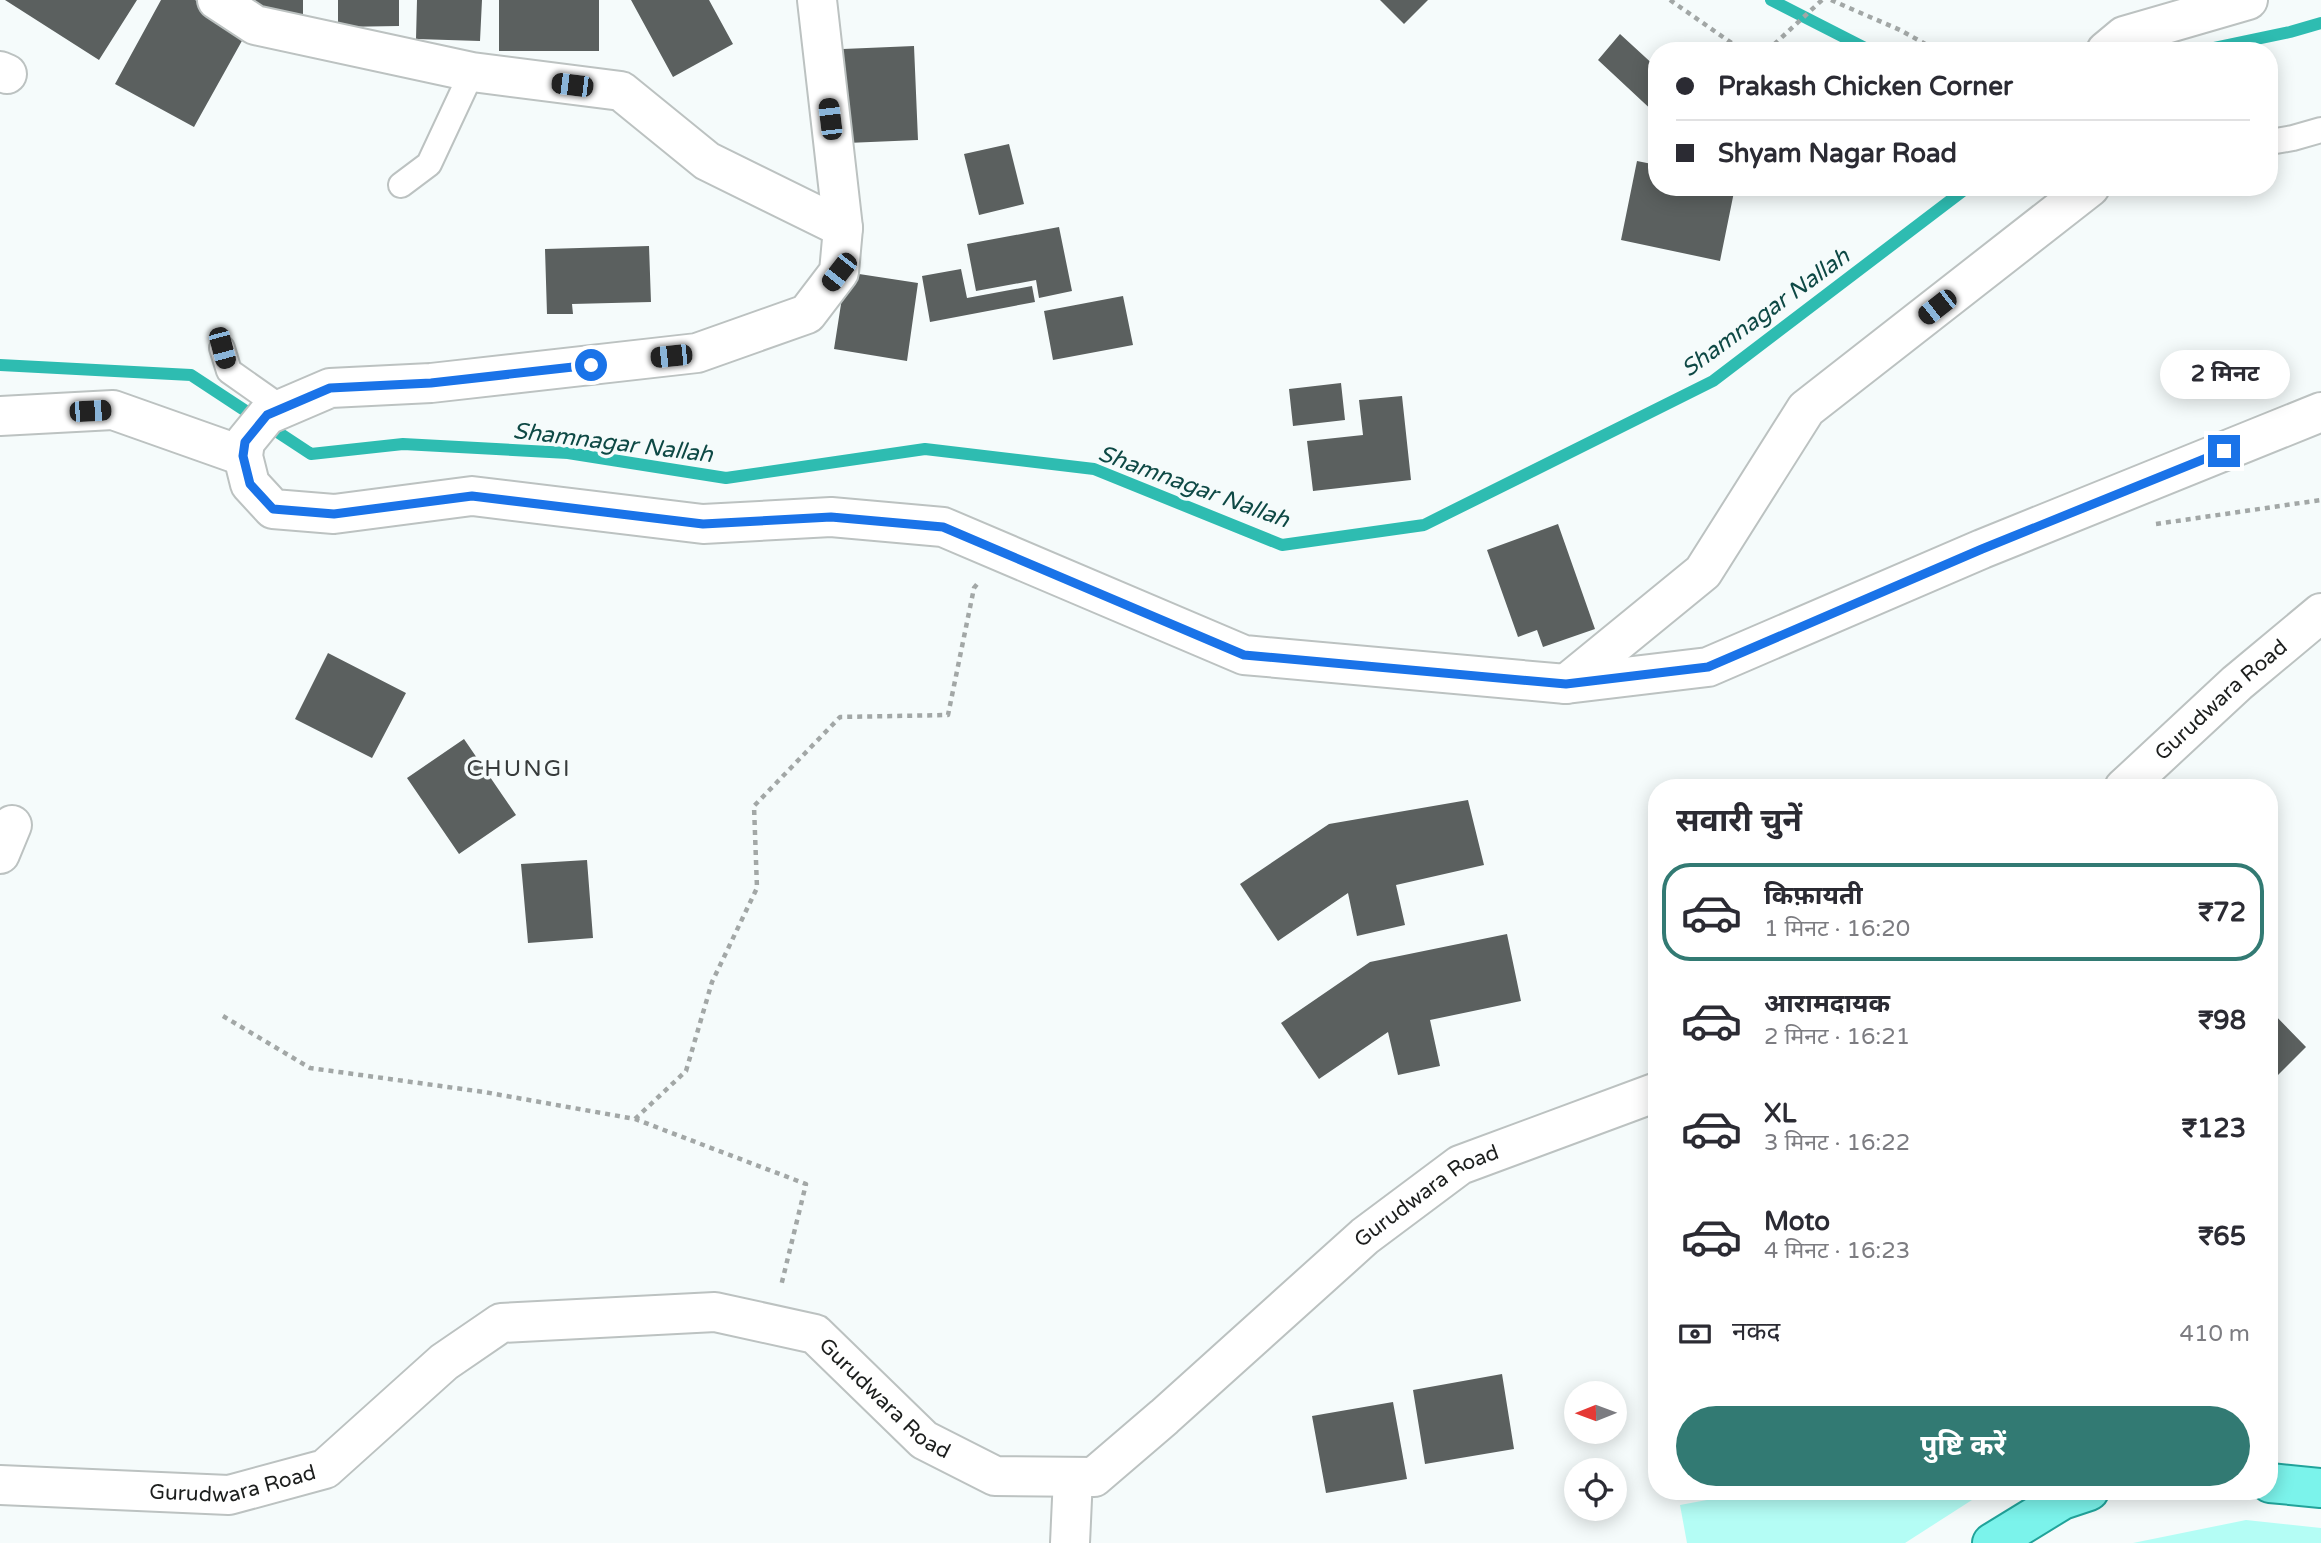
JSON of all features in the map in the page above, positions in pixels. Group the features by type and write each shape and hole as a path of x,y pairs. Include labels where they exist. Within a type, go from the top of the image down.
{"main road":[{"path":"2278,1484 2321,1488"},
{"path":"1992,1543 2062,1500"}],"street":[{"path":"217,0 255,25 472,72 621,91 707,161 843,228"},
{"path":"0,416 113,410 260,430 330,388 431,383 697,354 807,314 839,272 843,228 817,0"},
{"path":"2117,42 2124,36 2248,0"},
{"path":"1566,684 1703,572 1806,409 2078,196"},
{"path":"260,430 250,484 273,509 334,514 472,496 703,524 831,517 943,527 1244,655 1566,684 1708,667 1982,549 2321,412"},
{"name":"Gurudwara Road","path":"2134,779 2237,683 2321,613"},
{"name":"Gurudwara Road","path":"0,1485 229,1495 325,1469 444,1362 502,1323 715,1312 815,1334 924,1440 995,1476 1094,1477 1365,1236 1460,1165 1648,1095"},
{"path":"1070,1543 1073,1477"}],"lane":[{"path":"401,185 429,164 472,72"},
{"path":"2278,141 2321,130"},
{"path":"222,348 229,371 260,430"}],"path":[{"path":"1670,0 1730,42"},
{"path":"1777,42 1822,0"},
{"path":"1830,0 1922,42"},
{"path":"635,1118 686,1071 712,982 757,888 754,806 840,717 948,715 974,588 1000,551"},
{"path":"223,1016 310,1068 484,1092 635,1118 806,1184 771,1324"}],"shaded area":[{"path":"1707,1500 1972,1500 1905,1543 1687,1543 1680,1505"},
{"path":"2246,1520 2321,1528 2321,1543 2133,1543"}],"building":[{"path":"5,0 137,0 99,60"},
{"path":"161,0 195,0 248,30 194,127 115,84"},
{"path":"248,0 303,0 303,15 248,16"},
{"path":"338,0 399,0 399,26 338,27"},
{"path":"417,0 482,0 480,41 416,39"},
{"path":"499,0 599,0 599,51 499,51"},
{"path":"631,0 709,0 733,44 673,77"},
{"path":"1380,0 1428,0 1404,24"},
{"path":"1620,34 1648,60 1648,107 1598,60"},
{"path":"914,46 918,140 847,143 843,49"},
{"path":"1009,144 1024,204 979,215 964,154"},
{"path":"1637,161 1648,163 1648,196 1733,196 1720,261 1621,240"},
{"path":"1059,227 1072,291 1039,298 1036,280 976,291 967,244"},
{"path":"649,246 651,302 572,304 573,314 547,314 545,249"},
{"path":"961,269 967,298 1032,286 1035,302 930,322 922,276"},
{"path":"846,272 918,283 907,361 834,349"},
{"path":"1123,296 1133,345 1053,360 1044,311"},
{"path":"1341,383 1345,420 1293,426 1289,389"},
{"path":"1402,396 1411,480 1313,491 1307,441 1363,435 1359,400"},
{"path":"1558,524 1595,629 1543,647 1537,630 1518,637 1487,550"},
{"path":"328,653 406,693 372,758 295,719"},
{"path":"464,739 516,815 459,854 407,778"},
{"path":"1468,800 1484,865 1396,885 1405,925 1357,936 1348,893 1278,941 1240,884 1329,824"},
{"path":"587,860 593,938 528,943 521,864"},
{"path":"1507,934 1521,1001 1430,1020 1440,1066 1398,1075 1388,1032 1319,1079 1281,1023 1370,962"},
{"path":"2278,1018 2306,1047 2278,1075"},
{"path":"1502,1374 1514,1449 1425,1464 1413,1390"},
{"path":"1393,1402 1407,1479 1326,1493 1312,1416"}],"waterway":[{"path":"1771,0 1853,42"},
{"name":"Shamnagar Nallah","path":"2242,42 2321,23"},
{"name":"Shamnagar Nallah","path":"0,365 191,375 311,454 403,444 568,453 726,478 925,449 1094,469 1282,545 1424,525 1713,381 1956,196"}],"district":[{"name":"CHUNGI","path":"519,768"}],"route":[{"path":"591,365 431,383 330,388 267,415 245,442 243,456 250,484 273,509 334,514 472,496 703,524 831,517 943,527 1244,655 1566,684 1708,667 1982,549 2224,451"}]}
